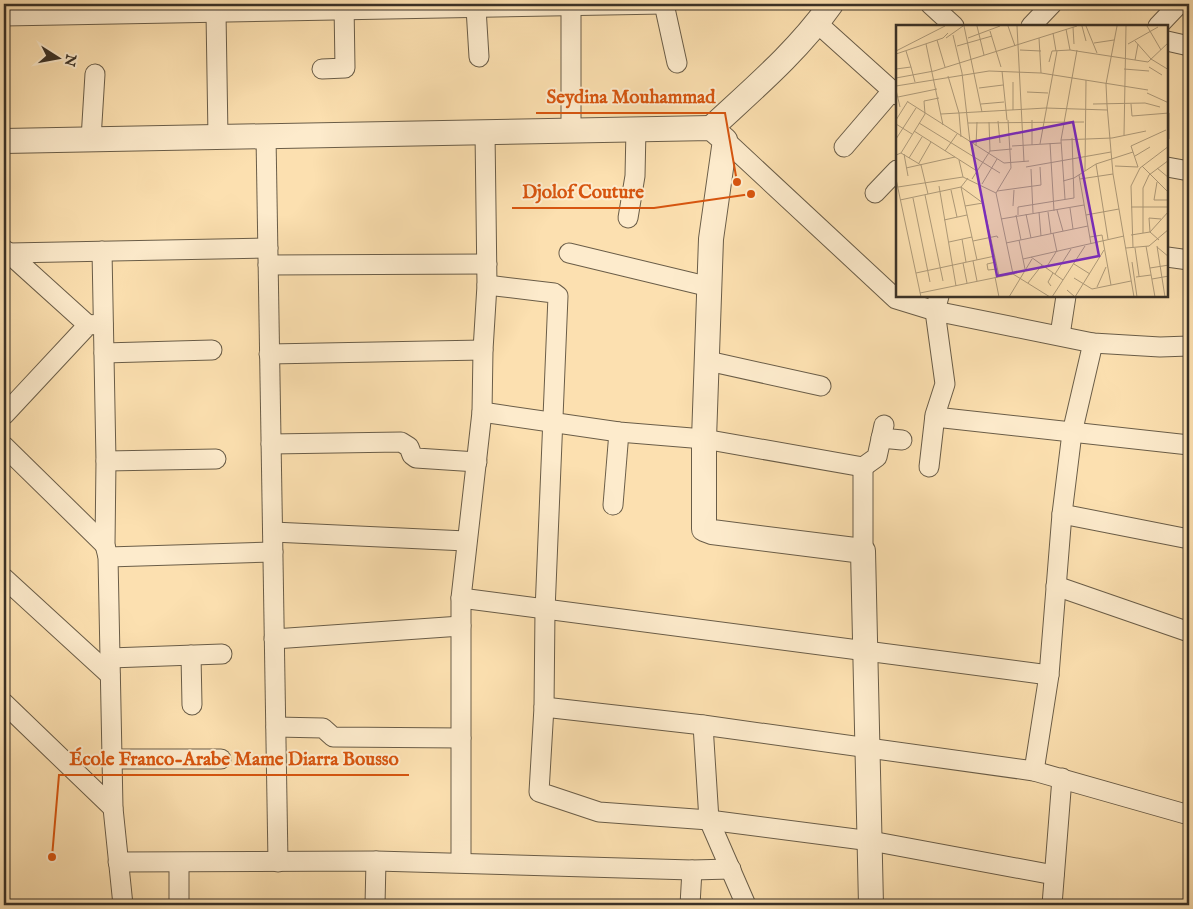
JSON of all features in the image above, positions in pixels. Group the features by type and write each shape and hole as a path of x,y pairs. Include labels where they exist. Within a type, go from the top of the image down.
{"street":[{"path":"4,16 62,10 173,8 216,13 344,7 436,6 476,8 658,4 677,63"},
{"path":"831,4 817,23 760,82 718,134 711,239 704,440 706,531 863,552"},
{"path":"931,4 953,25"},
{"path":"1032,25 1052,4"},
{"path":"1159,25 1179,4"},
{"path":"559,6 572,131"},
{"path":"322,69 345,68 344,7"},
{"path":"476,8 479,57"},
{"path":"216,13 218,137"},
{"path":"817,23 895,93 844,147"},
{"path":"1168,41 1189,46"},
{"path":"91,139 95,74"},
{"path":"628,218 635,176 636,129"},
{"path":"4,141 636,129 718,134 896,299 937,304 1093,343 1160,347 1189,346"},
{"path":"461,862 461,598 482,412 482,350 486,285 485,132"},
{"path":"266,136 278,862"},
{"path":"1168,167 1189,171"},
{"path":"875,193 896,171"},
{"path":"6,251 102,251 486,264"},
{"path":"6,251 96,324"},
{"path":"102,251 96,324 104,353 113,808 123,905"},
{"path":"569,253 710,287"},
{"path":"1168,257 1189,260"},
{"path":"486,285 554,293 558,296 545,610 544,707 539,792 599,812 709,820 870,841 1054,875"},
{"path":"1060,336 1066,298"},
{"path":"929,467 935,418 945,381 937,304"},
{"path":"8,403 96,324"},
{"path":"1034,771 1049,675 1062,514 1072,433 1093,343"},
{"path":"104,353 212,350"},
{"path":"270,354 482,350"},
{"path":"708,360 821,386"},
{"path":"482,412 619,432 704,440 863,467 877,457 883,432 902,440"},
{"path":"935,418 1189,445"},
{"path":"613,505 619,432"},
{"path":"271,444 401,442 409,447 412,455 416,458 477,462"},
{"path":"4,446 107,551 273,552"},
{"path":"106,461 216,459"},
{"path":"863,467 866,748 871,905"},
{"path":"1062,514 1189,539"},
{"path":"273,532 466,541"},
{"path":"4,578 110,666 191,655 222,654"},
{"path":"1056,586 1189,632"},
{"path":"461,598 1049,675"},
{"path":"274,639 461,626"},
{"path":"191,655 192,705"},
{"path":"4,704 113,808"},
{"path":"544,707 703,725 1034,771 1189,815"},
{"path":"703,725 709,820 746,905"},
{"path":"276,727 323,728 333,737 461,738"},
{"path":"112,759 221,759"},
{"path":"1052,905 1062,778"},
{"path":"118,862 376,861 692,870 731,869"},
{"path":"375,905 376,861"},
{"path":"179,863 179,905"},
{"path":"690,905 692,870"}],"place":[{"name":"Seydina Mouhammad","path":"737,182"},
{"name":"Djolof Couture","path":"751,194"},
{"name":"École Franco-Arabe Mame Diarra Bousso","path":"52,857"}]}
